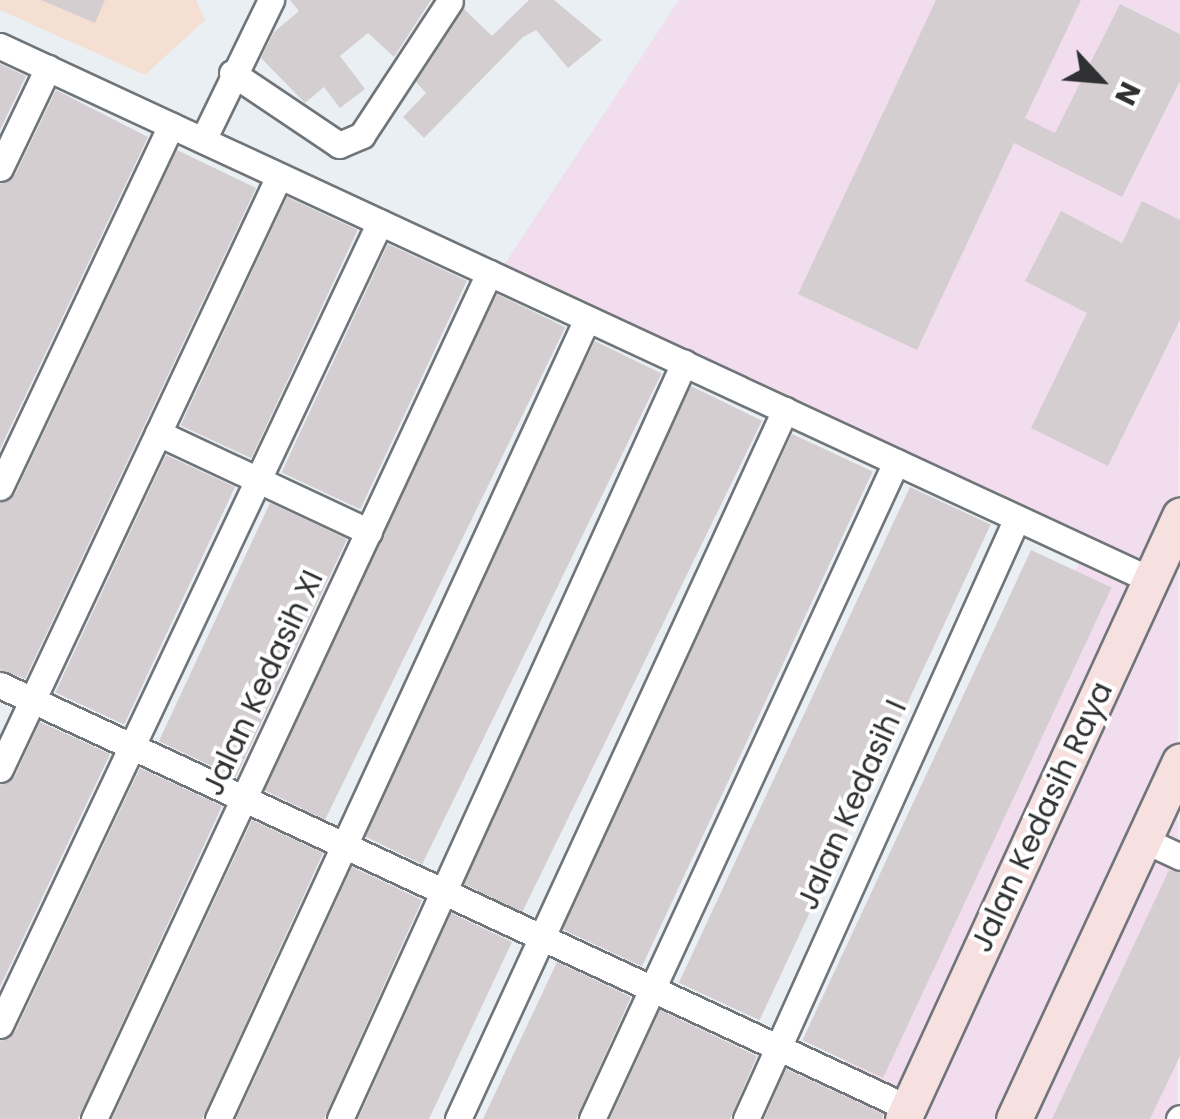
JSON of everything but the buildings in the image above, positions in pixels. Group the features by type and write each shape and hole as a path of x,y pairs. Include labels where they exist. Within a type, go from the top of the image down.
{"main road":[{"name":"Jalan Kedasih Raya","path":"906,1114 1180,516"},
{"path":"1014,1119 1180,762"}],"street":[{"path":"203,140 232,73 271,0"},
{"path":"232,73 338,144 362,135 450,1"},
{"path":"0,46 1151,580"},
{"path":"0,168 48,68"},
{"path":"0,487 171,125"},
{"path":"0,769 280,176"},
{"path":"0,1025 380,222"},
{"name":"Jalan Kedasih XI","path":"94,1119 489,273"},
{"path":"218,1119 588,318"},
{"path":"340,1119 684,363"},
{"path":"458,1119 785,410"},
{"path":"158,433 369,532"},
{"path":"592,1119 896,462"},
{"name":"Jalan Kedasih I","path":"746,1119 1017,518"},
{"path":"0,685 779,1048 906,1114"},
{"path":"1144,840 1180,858"}],"shaded area":[{"path":"0,0 196,0 205,20 145,75 0,10"},
{"path":"679,0 1180,0 1177,1119 819,1119 1090,539 498,274"}]}
